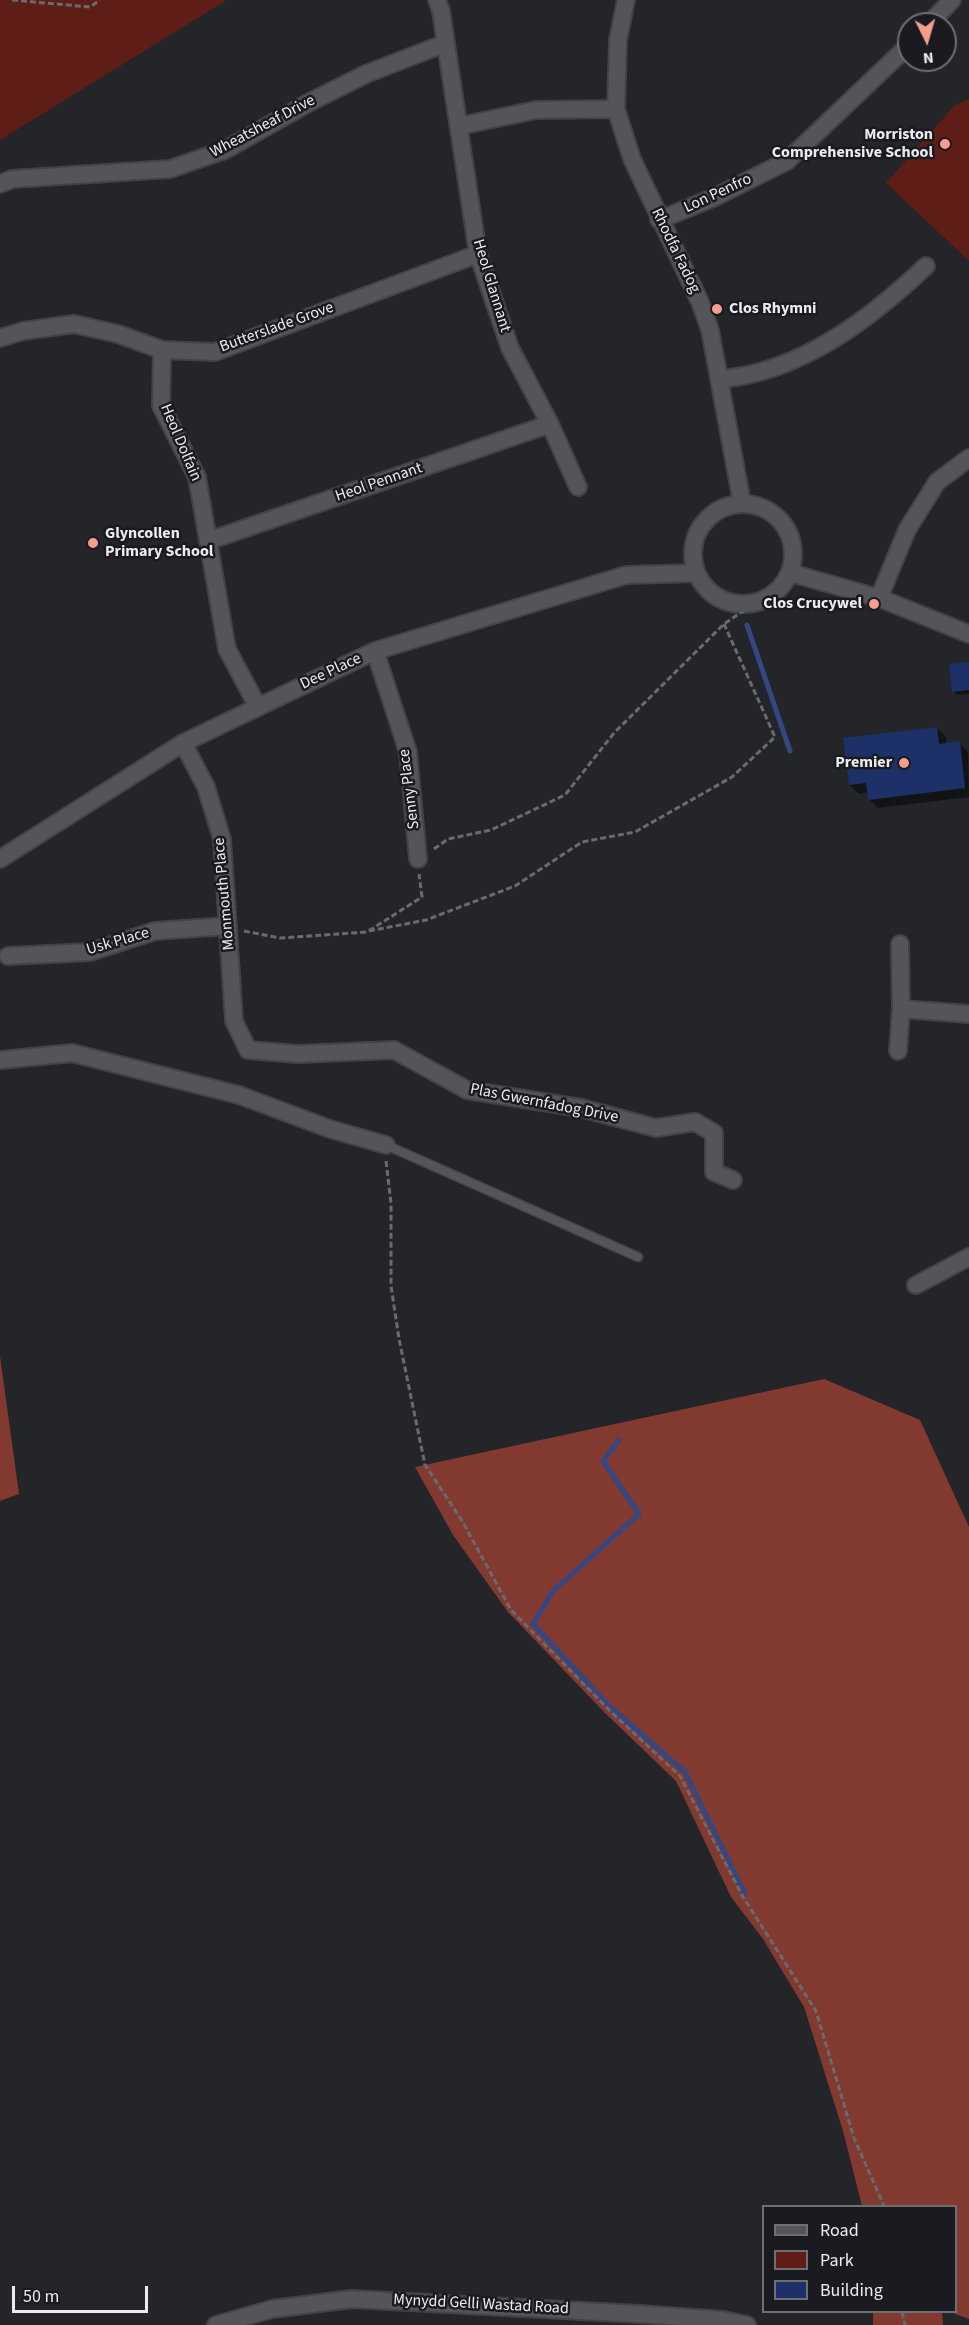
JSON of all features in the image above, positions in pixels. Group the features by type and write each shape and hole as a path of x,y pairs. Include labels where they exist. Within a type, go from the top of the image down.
{"street":[{"name":"Heol Glannant","path":"437,0 441,10 478,254 510,348 550,424 578,487"},
{"name":"Rhodfa Fadog","path":"626,0 618,40 616,109 632,159 659,220 700,302 710,330 742,503"},
{"path":"940,12 952,0"},
{"name":"Wheatsheaf Drive","path":"0,184 12,179 170,169 225,150 356,79 446,43"},
{"name":"Lon Penfro","path":"659,220 715,197 787,161 897,56"},
{"path":"459,126 536,110 616,109"},
{"name":"Butterslade Grove","path":"0,338 23,331 74,324 118,334 162,350 215,352 478,254"},
{"path":"721,380 742,378 806,355 884,306 926,266"},
{"name":"Heol Dolfain","path":"162,350 161,406 197,477 227,649 258,706"},
{"name":"Heol Pennant","path":"208,541 550,424"},
{"path":"879,598 907,530 937,482 969,458"},
{"path":"742,503 760,506 775,514 788,530 794,547 791,573 782,588 768,598 755,603 738,604 715,596 696,573 693,556 697,533 707,519 722,508 742,503"},
{"name":"Dee Place","path":"0,859 183,743 375,651 626,575 696,573"},
{"path":"791,573 879,598 969,634"},
{"name":"Senny Place","path":"375,651 408,752 418,859"},
{"name":"Monmouth Place","path":"183,743 206,787 222,839 234,1021 248,1050"},
{"name":"Usk Place","path":"8,956 90,952 155,931 228,926"},
{"path":"898,1051 901,1009 900,944"},
{"path":"901,1009 969,1014"},
{"name":"Plas Gwernfadog Drive","path":"248,1050 298,1054 394,1050 467,1090 581,1108 656,1128 694,1122 714,1133 714,1172 733,1180"},
{"path":"0,1060 72,1053 239,1095 330,1129 386,1145"},
{"path":"916,1285 969,1257"},
{"name":"Mynydd Gelli Wastad Road","path":"216,2325 272,2309 352,2299 639,2314 723,2320 747,2325"}],"lane":[{"path":"386,1145 638,1257"}],"path":[{"path":"12,0 90,7 100,0"},
{"path":"367,932 422,897 418,859 448,839 491,830 565,795 614,733 724,624 755,603"},
{"path":"228,926 254,934 280,938 367,932 426,920 515,886 582,842 635,832 732,777 775,737 724,624"},
{"path":"386,1145 391,1203 392,1286 399,1339 425,1465 461,1519 511,1610 610,1711 680,1776 743,1897 816,2011 854,2138 884,2205"}],"green space":[{"path":"0,0 227,0 0,140"},
{"name":"Morriston Comprehensive School","path":"969,99 969,261 886,183 955,105"}],"shaded area":[{"path":"0,1356 19,1494 0,1501"},
{"path":"824,1379 920,1420 969,1527 969,2319 953,2313 957,2313 957,2205 862,2205 843,2131 804,2007 763,1939 731,1897 676,1781 605,1713 508,1612 453,1535 415,1467"},
{"path":"873,2313 942,2313 943,2325 873,2325"}],"building":[{"path":"969,662 969,690 952,692 949,664"},
{"name":"Premier","path":"937,727 939,744 960,741 965,788 868,800 866,783 849,785 843,738"}],"waterway":[{"path":"747,625 790,751"},
{"path":"619,1440 603,1461 639,1514 553,1591 533,1624 611,1708 685,1772 745,1894"}],"place":[{"name":"Morriston Comprehensive School","path":"945,144"},
{"name":"Clos Rhymni","path":"717,309"},
{"name":"Glyncollen Primary School","path":"93,543"},
{"name":"Clos Crucywel","path":"874,604"},
{"name":"Premier","path":"904,763"}]}
